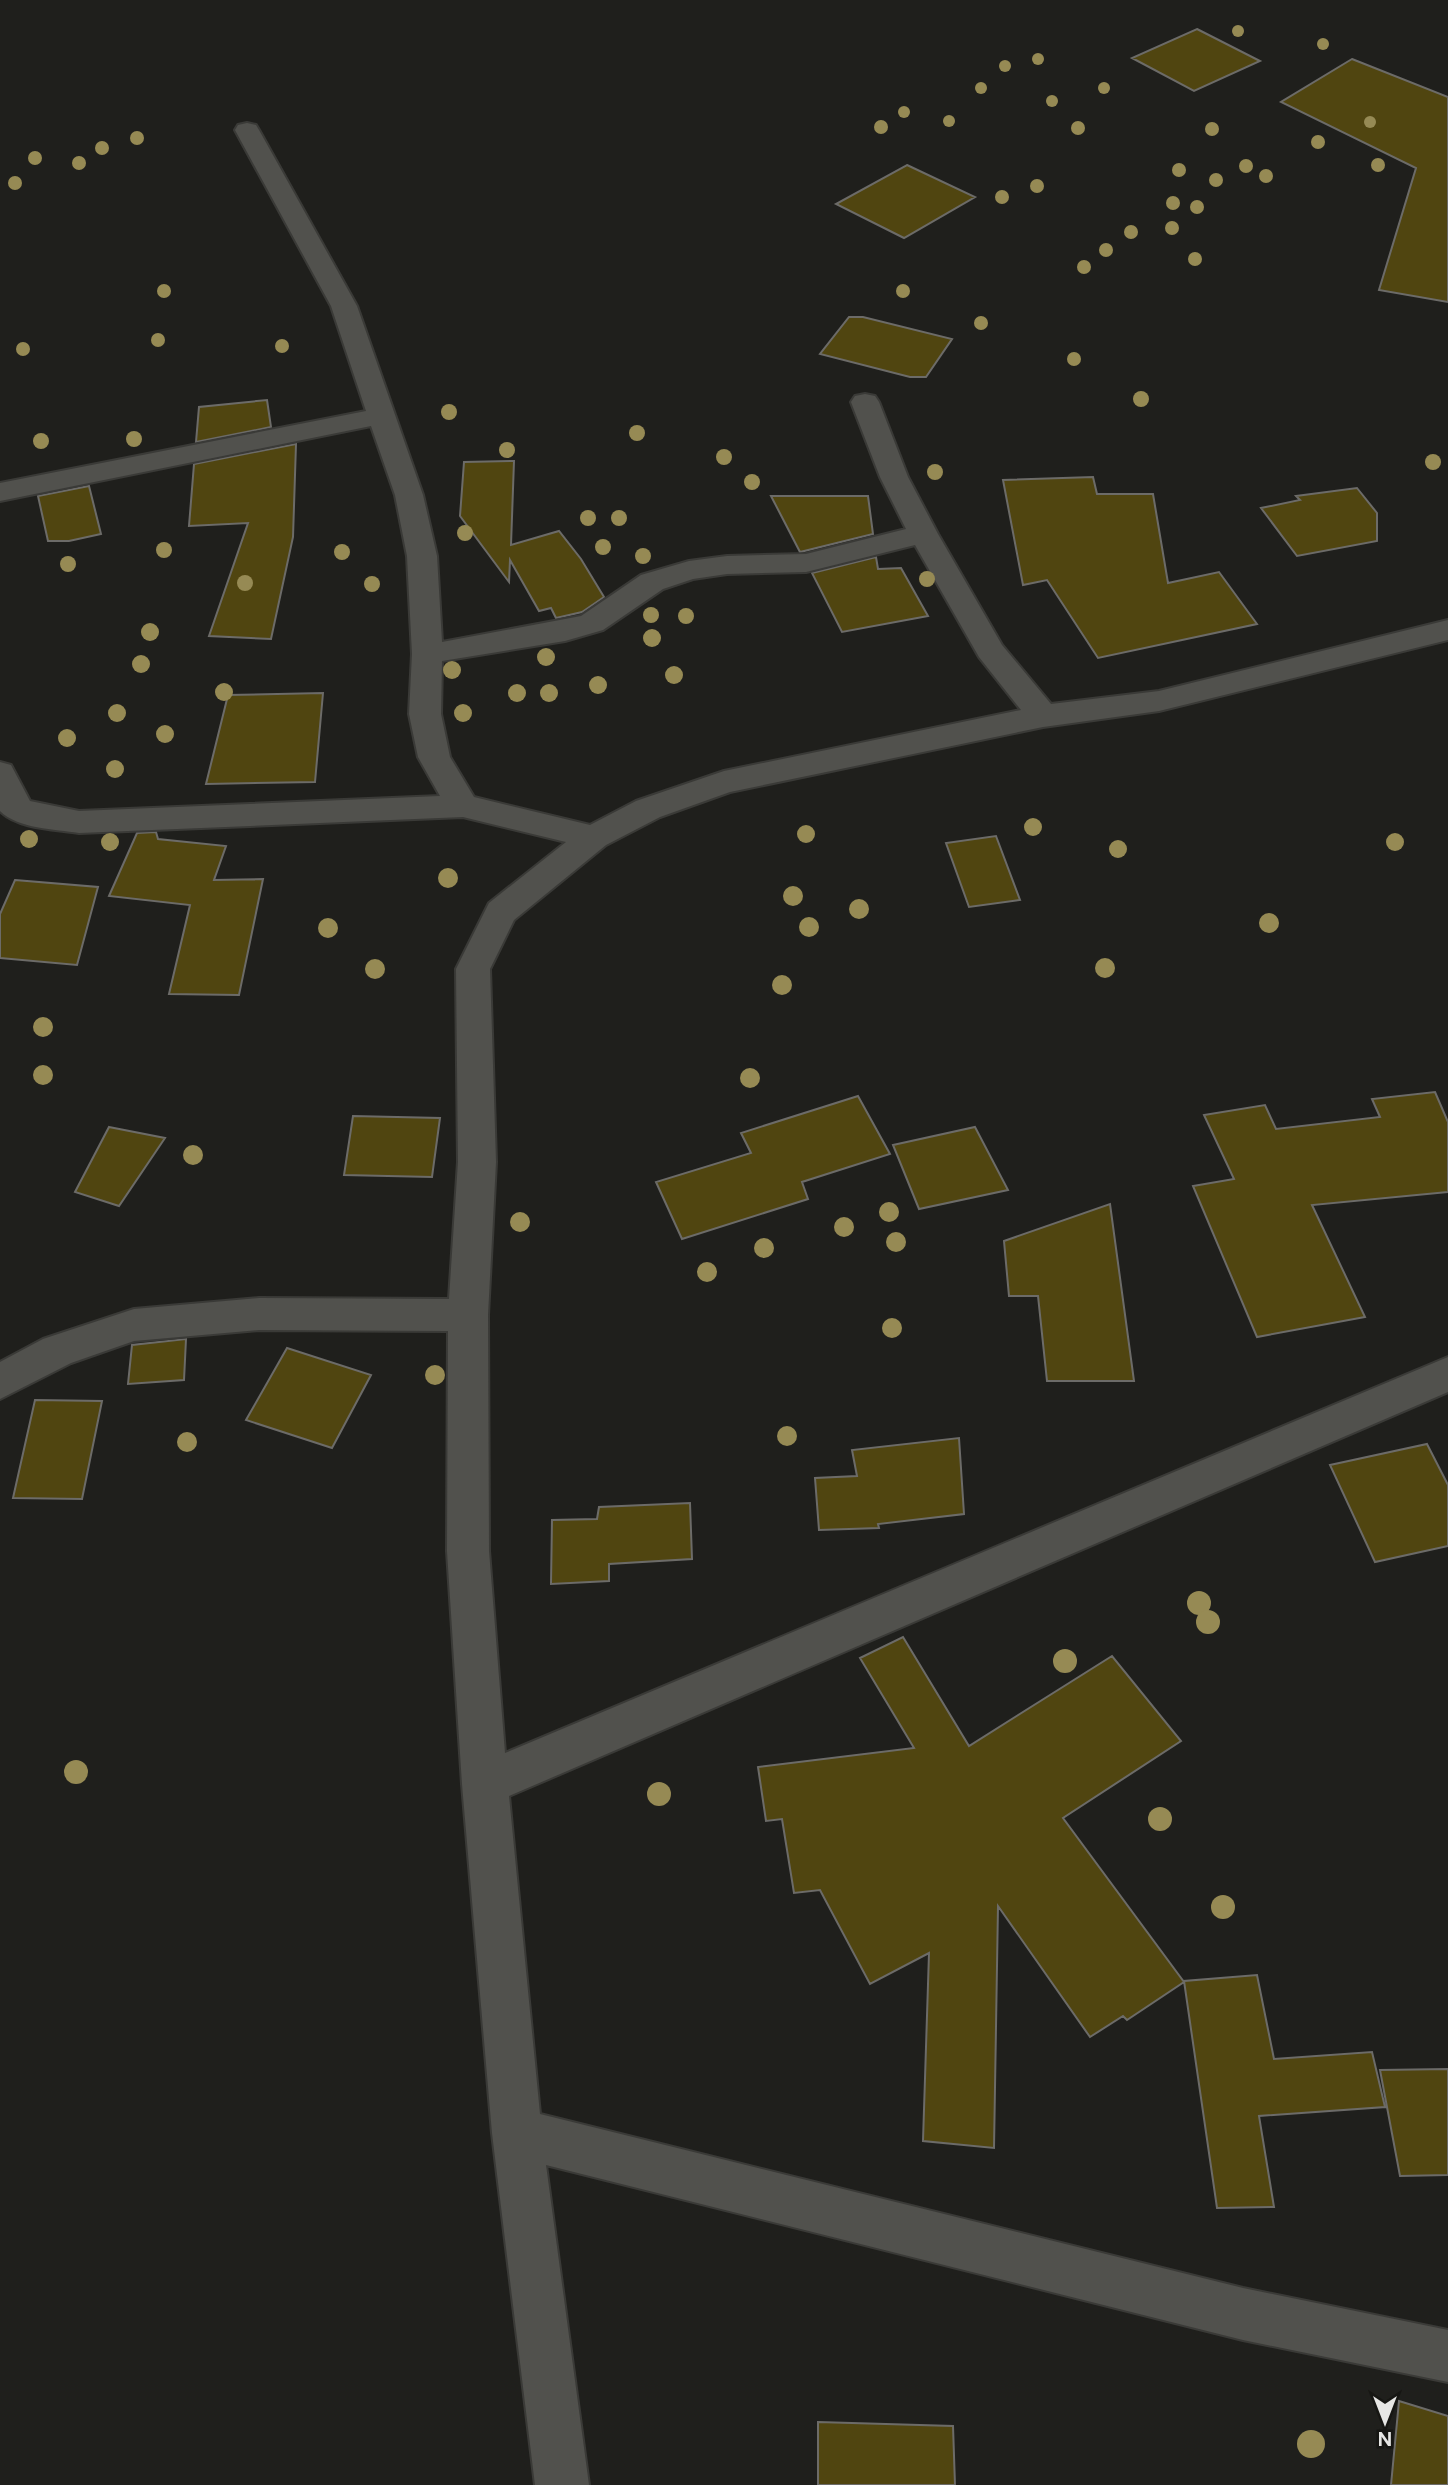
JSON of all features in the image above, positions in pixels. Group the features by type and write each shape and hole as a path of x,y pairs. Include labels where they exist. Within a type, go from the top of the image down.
{"street":[{"path":"247,130 344,306 409,495 422,556 427,654 425,714 433,757 463,806"},
{"path":"865,402 894,477 923,534 990,650 1043,716"},
{"path":"0,492 382,416"},
{"path":"427,654 565,631 592,623 652,582 689,570 727,565 806,563 831,559 923,534"},
{"path":"562,2485 517,2133 485,1784 468,1551 468,1315 477,1162 473,969 500,912 594,837 648,810 724,782 1043,716 1159,701 1448,630"},
{"path":"0,773 12,804 20,811 32,816 79,822 463,806 594,837"},
{"path":"0,1382 57,1351 134,1325 259,1314 468,1315"},
{"path":"485,1784 1448,1374"},
{"path":"517,2133 1243,2314 1448,2356"}],"building":[{"path":"1197,29 1260,61 1194,91 1132,58"},
{"path":"1352,59 1448,97 1448,302 1379,290 1416,168 1281,102"},
{"path":"907,165 975,197 904,238 836,204"},
{"path":"849,317 863,317 952,339 926,377 910,377 820,354"},
{"path":"267,400 271,427 196,442 199,407"},
{"path":"296,444 293,537 271,639 209,636 248,523 189,526 194,464"},
{"path":"514,461 511,545 559,531 581,559 604,597 582,612 556,618 551,608 539,611 510,560 509,582 460,516 464,462"},
{"path":"1093,477 1097,494 1153,494 1168,583 1219,572 1257,624 1098,658 1047,580 1023,585 1003,480"},
{"path":"89,486 101,534 69,541 48,541 38,496"},
{"path":"1357,488 1377,513 1377,541 1297,556 1261,508 1300,500 1296,496"},
{"path":"771,496 868,496 873,534 800,552"},
{"path":"876,557 878,569 901,568 928,616 842,632 812,573"},
{"path":"323,693 315,782 206,784 228,695"},
{"path":"156,832 158,839 226,846 214,880 263,879 239,995 169,994 190,905 109,896 137,833"},
{"path":"996,836 1020,900 969,907 946,843"},
{"path":"15,880 98,887 77,965 0,958 0,914"},
{"path":"1435,1092 1448,1122 1448,1192 1312,1205 1365,1317 1257,1337 1193,1186 1234,1179 1204,1115 1265,1105 1276,1129 1380,1117 1372,1099"},
{"path":"858,1096 890,1154 802,1182 808,1199 682,1239 656,1182 751,1153 741,1133"},
{"path":"353,1116 440,1118 432,1177 344,1175"},
{"path":"109,1127 165,1138 119,1206 75,1192"},
{"path":"975,1127 1008,1190 919,1209 893,1145"},
{"path":"1110,1204 1134,1381 1047,1381 1038,1296 1009,1296 1004,1241"},
{"path":"186,1339 184,1380 128,1384 132,1345"},
{"path":"287,1348 371,1375 332,1448 246,1420"},
{"path":"35,1400 102,1401 82,1499 13,1498"},
{"path":"959,1438 964,1514 878,1524 879,1528 819,1530 815,1478 857,1476 852,1450"},
{"path":"1427,1444 1448,1485 1448,1546 1375,1562 1330,1465"},
{"path":"690,1503 692,1559 609,1564 609,1581 551,1584 552,1520 597,1519 599,1507"},
{"path":"903,1637 969,1746 1112,1656 1181,1741 1063,1818 1184,1982 1127,2020 1123,2016 1090,2037 998,1906 994,2148 923,2141 929,1953 870,1984 820,1890 794,1893 782,1819 766,1821 758,1767 914,1748 860,1658"},
{"path":"1257,1975 1274,2059 1372,2052 1385,2107 1259,2116 1274,2207 1217,2208 1184,1981"},
{"path":"1448,2069 1448,2175 1400,2176 1380,2070"},
{"path":"1399,2401 1448,2416 1448,2485 1391,2485"},
{"path":"818,2422 953,2426 955,2485 818,2485"}]}
